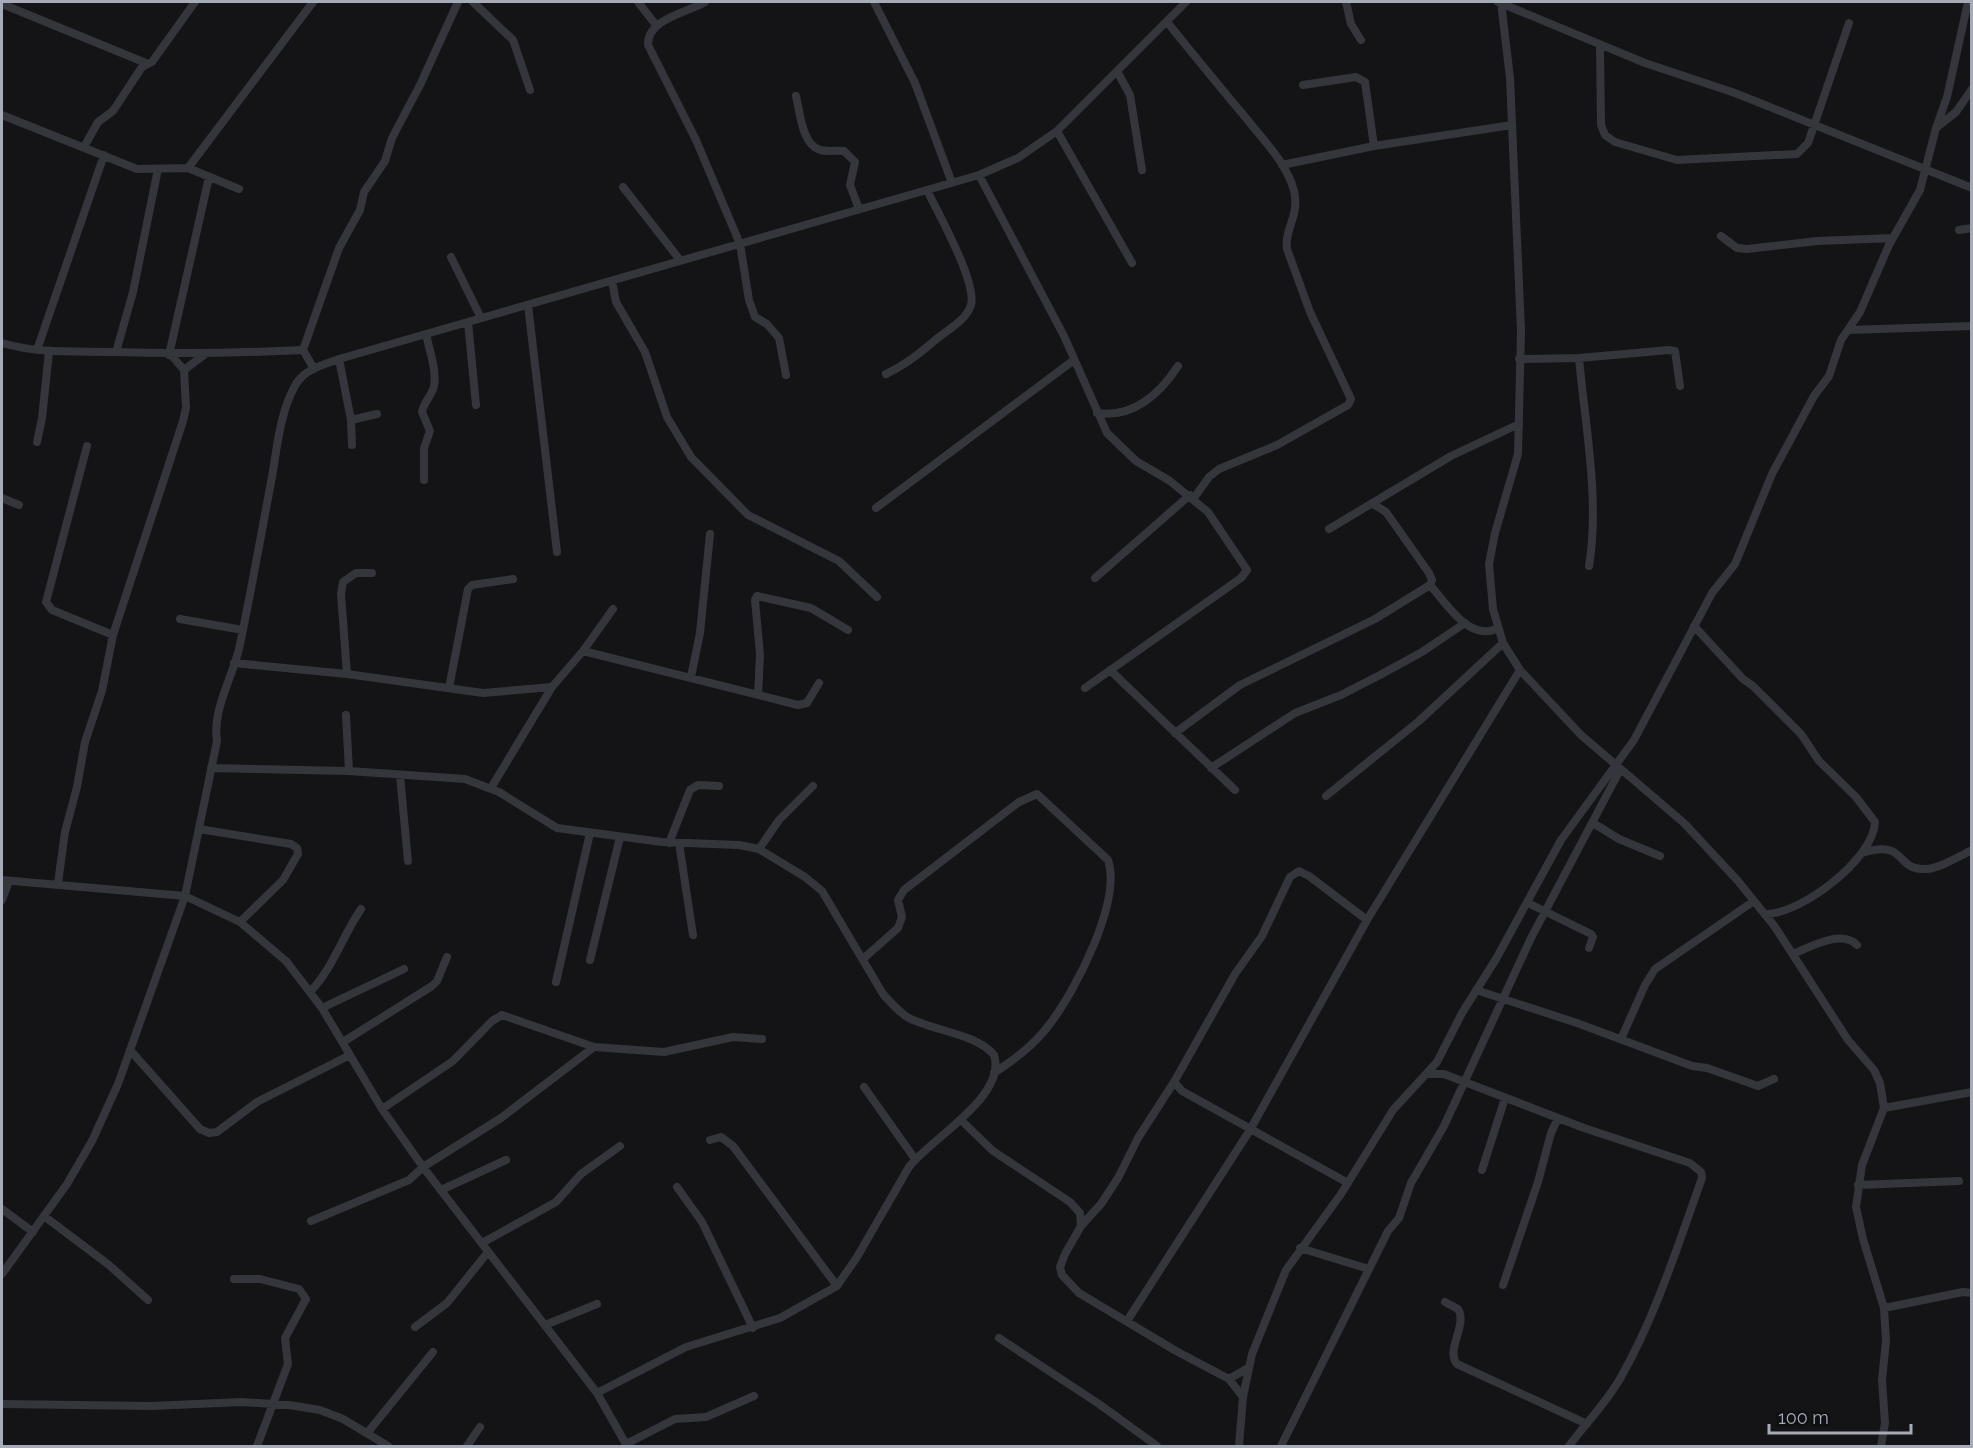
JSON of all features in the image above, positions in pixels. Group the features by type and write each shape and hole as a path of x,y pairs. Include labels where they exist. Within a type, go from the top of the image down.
{"street":[{"path":"2,4 146,63 152,62 195,2"},
{"path":"188,168 314,2"},
{"path":"314,369 303,350 339,248 360,210 364,192 385,161 392,138 420,85 458,2"},
{"path":"473,2 513,40 530,90"},
{"path":"638,2 656,25"},
{"path":"705,2 656,25 648,38 650,51 696,140 740,243 749,300 755,317 767,324 778,338 786,375"},
{"path":"874,2 915,83 952,183"},
{"path":"2,1274 44,1216 92,1142 130,1050 185,896 217,741 216,718 243,630 282,422 297,384 314,369 339,359 979,175 1018,158 1057,131 1186,2"},
{"path":"1346,2 1351,24 1361,40"},
{"path":"1500,2 1600,45 1735,93 1971,188"},
{"path":"1500,2 1510,78 1521,331 1518,454 1495,533 1489,564 1493,609 1498,628 1503,643 1520,670 1566,720 1617,767 1684,823 1754,901 1775,927 1848,1040 1874,1070 1884,1096 1884,1108 1858,1185 1858,1222 1884,1308 1886,1341 1882,1380 1886,1423 1881,1446"},
{"path":"1241,1446 1243,1397 1248,1368 1276,1290 1300,1248 1348,1183 1393,1110 1437,1062 1476,990 1528,903 1561,840 1617,767 1634,740 1717,585 1732,569 1772,474 1814,396 1829,376 1837,350 1873,288 1893,237 1920,190 1936,128 1947,97 1968,2"},
{"path":"1095,578 1192,497 1209,477 1220,469 1277,445 1348,405 1351,399 1310,312 1287,249 1286,240 1295,217 1296,203 1294,190 1282,165 1227,93 1167,22"},
{"path":"1600,45 1601,125 1605,135 1614,142 1677,160 1797,154 1804,149 1814,126 1849,23"},
{"path":"84,147 98,122 113,111 146,63"},
{"path":"1117,71 1130,95 1142,170"},
{"path":"1303,85 1362,78 1365,82 1374,146"},
{"path":"1936,128 1956,111 1971,89"},
{"path":"796,96 806,135 812,146 823,151 844,151 855,162 850,185 859,209"},
{"path":"2,116 137,169 188,168 239,189"},
{"path":"1282,165 1374,146 1512,125"},
{"path":"1057,131 1132,262"},
{"path":"37,350 104,155"},
{"path":"116,352 133,292 158,169"},
{"path":"979,175 1074,360 1107,433 1136,461 1192,497 1219,525 1245,563 1247,572 1085,688"},
{"path":"170,355 209,177"},
{"path":"623,187 680,260"},
{"path":"886,374 915,357 963,318 972,304 971,291 964,268 927,190"},
{"path":"1959,230 1971,228"},
{"path":"1721,236 1737,248 1747,249 1805,242 1893,237"},
{"path":"451,257 481,318"},
{"path":"612,281 616,302 645,352 667,417 691,457 743,511 839,561 878,597"},
{"path":"528,305 557,552"},
{"path":"468,322 476,405"},
{"path":"1848,330 1971,326"},
{"path":"424,480 424,448 430,431 422,412 426,399 434,388 435,379 426,334"},
{"path":"2,343 49,352 170,355 303,350"},
{"path":"1519,359 1579,358 1675,351 1680,386"},
{"path":"37,442 49,352"},
{"path":"184,370 204,354"},
{"path":"58,883 64,832 77,787 85,742 102,691 113,635 186,408 184,370 170,355"},
{"path":"1579,358 1593,504 1593,542 1589,566"},
{"path":"339,359 351,420 352,445"},
{"path":"876,508 1074,360"},
{"path":"1097,413 1124,414 1144,403 1166,385 1178,366"},
{"path":"351,420 377,414"},
{"path":"1329,529 1451,456 1519,424"},
{"path":"87,446 46,602 52,610 113,635"},
{"path":"1385,497 1386,512"},
{"path":"2,498 19,505"},
{"path":"1175,733 1240,685 1375,619 1430,585 1432,580 1429,573 1386,512 1373,504"},
{"path":"691,677 700,633 710,534"},
{"path":"347,674 340,594 343,582 356,573 372,573"},
{"path":"449,688 468,589 472,585 513,579"},
{"path":"1430,585 1464,623 1479,632 1487,633 1498,628"},
{"path":"758,695 760,655 754,600 758,596 811,608 848,630"},
{"path":"491,788 552,687 583,651 613,609"},
{"path":"180,619 243,630"},
{"path":"1211,768 1295,713 1341,695 1380,675 1422,652 1464,623"},
{"path":"1694,626 1743,679 1758,690 1802,734 1819,761 1870,813 1875,822 1874,832 1862,853 1820,892 1779,914 1765,914"},
{"path":"1686,640 1703,637"},
{"path":"1326,796 1419,721 1503,643"},
{"path":"583,651 803,705 811,698 819,683"},
{"path":"234,663 347,674 490,693 552,687"},
{"path":"1110,670 1235,790"},
{"path":"1127,1321 1250,1130 1367,920 1520,670"},
{"path":"346,715 349,771"},
{"path":"1281,1446 1388,1231 1399,1218 1406,1193 1439,1137 1463,1081 1544,911 1593,823 1617,767"},
{"path":"212,768 349,771 400,776 465,778 491,788 550,826 669,843 739,845 759,849 805,877 822,891 864,958 883,994 894,1006 908,1017 987,1048 996,1060 994,1073 986,1090 962,1120 915,1158 837,1286 780,1318 686,1347 597,1393"},
{"path":"400,776 408,861"},
{"path":"669,843 690,790 698,785 719,786"},
{"path":"759,849 779,820 813,786"},
{"path":"864,958 898,928 902,917 898,900 904,890 1019,802 1029,795 1037,794 1108,860 1110,891 1106,910 1079,979 1049,1026 1023,1054 994,1073"},
{"path":"1593,823 1619,839 1660,856"},
{"path":"199,829 291,844 297,848 298,854 282,880 240,922"},
{"path":"556,982 590,833"},
{"path":"590,960 620,837"},
{"path":"679,843 693,935"},
{"path":"1862,853 1888,848 1898,852 1916,868 1924,870 1971,850"},
{"path":"1243,1397 1229,1379 1079,1293 1062,1275 1063,1259 1082,1226 1109,1193 1138,1138 1174,1082 1235,974 1262,936 1290,877 1299,871 1309,876 1367,920"},
{"path":"2,900 5,881 58,883 185,896 240,922 286,961 322,1008 382,1109 423,1167 597,1393 626,1445 675,1419 706,1417 754,1396"},
{"path":"1621,1039 1645,985 1655,969 1754,901"},
{"path":"1528,903 1591,934 1593,937 1589,948"},
{"path":"310,992 323,979 346,930 361,909"},
{"path":"1775,927 1779,914"},
{"path":"1793,954 1842,938 1853,940 1857,945"},
{"path":"343,1042 432,986 437,981 447,957"},
{"path":"322,1008 404,969"},
{"path":"1476,990 1621,1039 1692,1066 1707,1068 1758,1086 1774,1079"},
{"path":"382,1109 453,1062 492,1021 502,1015 594,1047 664,1052 733,1037 762,1039"},
{"path":"311,1221 409,1179 423,1167 501,1118 594,1047"},
{"path":"130,1050 200,1129 209,1133 217,1132 257,1102 350,1055"},
{"path":"1437,1062 1444,1074"},
{"path":"1426,1074 1444,1074 1558,1118 1690,1163 1698,1167 1702,1175 1658,1299 1628,1365 1612,1393 1569,1446"},
{"path":"1174,1082 1182,1091 1348,1183"},
{"path":"864,1087 915,1158"},
{"path":"1166,1093 1182,1091"},
{"path":"1884,1108 1971,1092"},
{"path":"1482,1170 1505,1098"},
{"path":"1503,1285 1538,1182 1551,1133 1558,1118"},
{"path":"962,1120 984,1144 1070,1202 1080,1213 1082,1226"},
{"path":"710,1140 722,1137 733,1146 837,1286"},
{"path":"482,1243 556,1202 581,1173 620,1146"},
{"path":"441,1190 506,1160"},
{"path":"1858,1185 1959,1181"},
{"path":"677,1186 702,1222 753,1328"},
{"path":"2,1209 33,1232"},
{"path":"1080,1213 1095,1210"},
{"path":"44,1216 109,1265 148,1300"},
{"path":"1300,1248 1369,1269"},
{"path":"415,1327 443,1308 488,1252"},
{"path":"234,1279 260,1279 299,1289 306,1299 285,1338 288,1364 257,1446"},
{"path":"1884,1308 1971,1292"},
{"path":"1444,1302 1458,1309 1461,1317 1453,1356 1457,1365 1587,1424"},
{"path":"545,1325 597,1304"},
{"path":"999,1338 1099,1404 1157,1446"},
{"path":"368,1432 433,1352"},
{"path":"1229,1379 1248,1368"},
{"path":"2,1404 184,1406 242,1402 320,1410 368,1432 388,1446"},
{"path":"467,1446 480,1427"}]}
